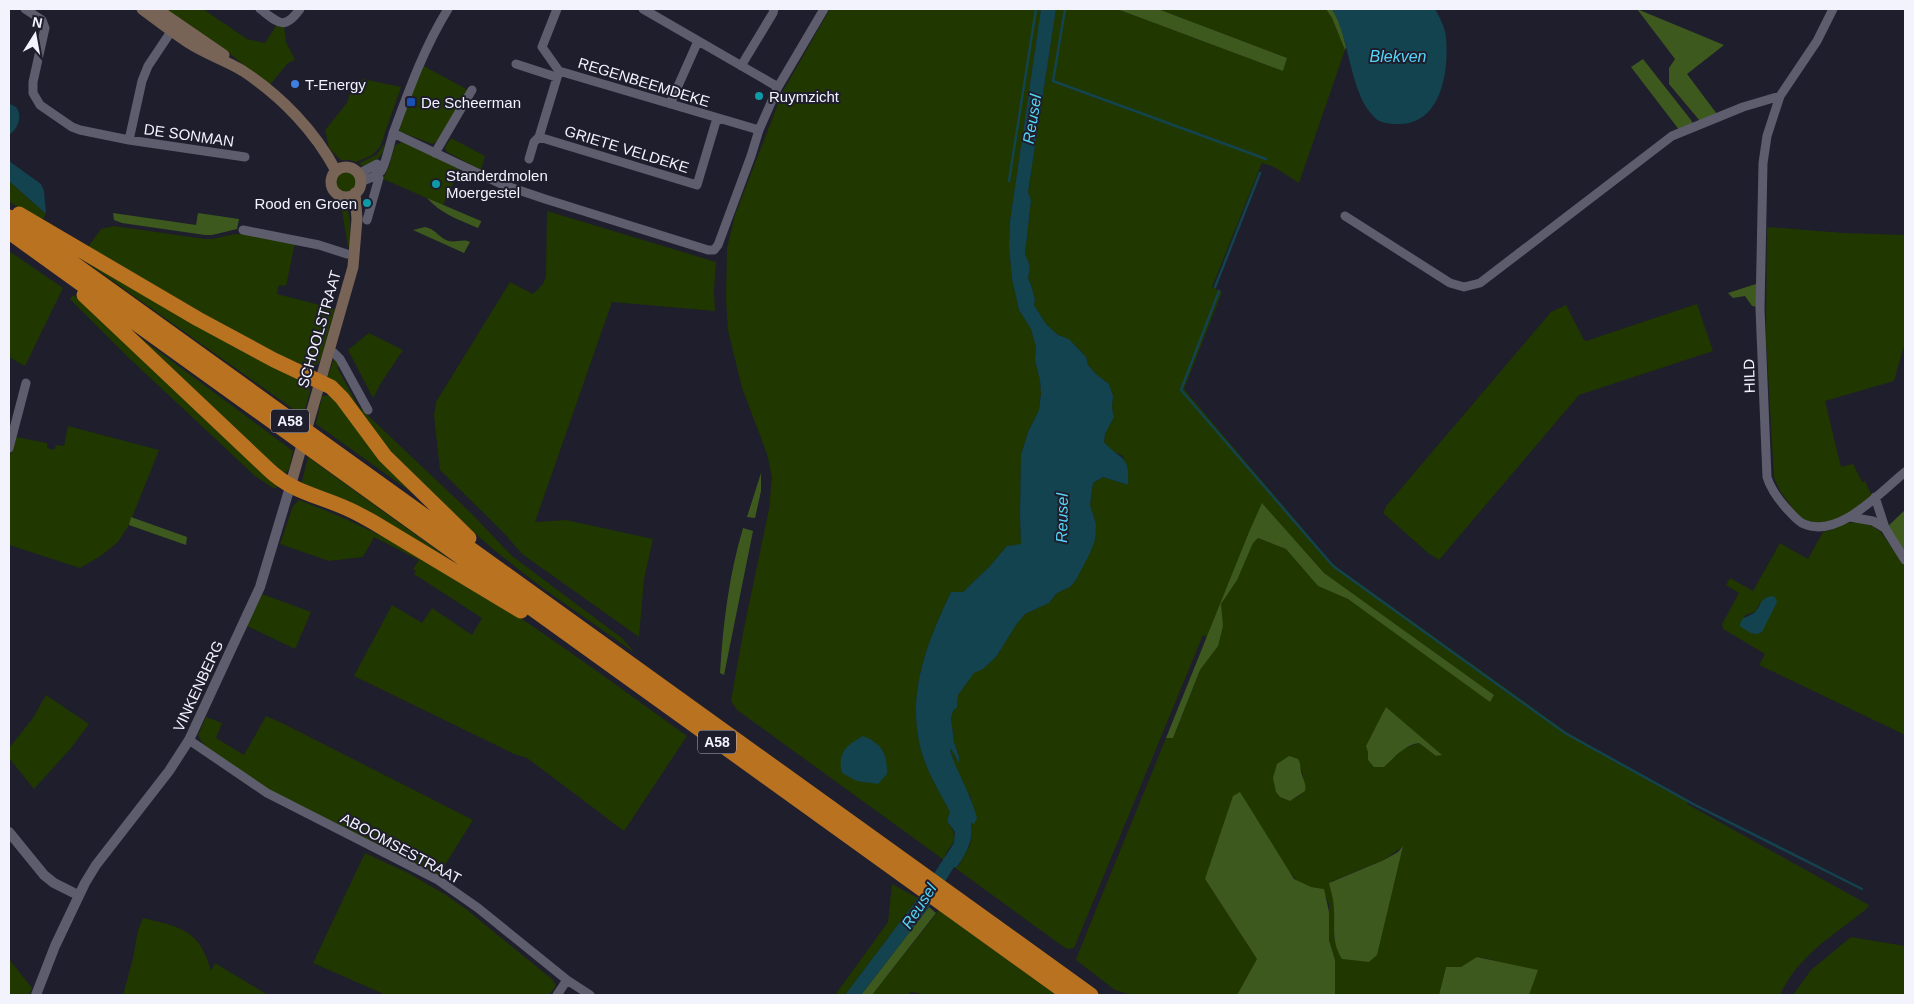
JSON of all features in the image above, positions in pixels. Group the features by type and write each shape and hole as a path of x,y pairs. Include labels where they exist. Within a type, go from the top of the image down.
{"highway":[{"name":"A58","path":"9,208 198,319 274,360 331,387 342,398 392,463 439,511 513,580"},
{"name":"A58","path":"9,217 513,580 940,895 1069,995"},
{"name":"A58","path":"9,232 599,657 925,884"},
{"name":"A58","path":"64,272 94,306 155,361 275,476 290,487 348,509 373,522 599,657"},
{"name":"A58","path":"940,895 1090,995"}],"main road":[{"path":"142,9 231,60 240,70 290,110 341,169"},
{"path":"157,9 174,26"},
{"path":"341,169 353,169 359,178 360,187 351,195 336,193 332,187 332,177 341,169"},
{"name":"SCHOOLSTRAAT","path":"296,464 353,267 356,231 351,195"},
{"name":"VINKENBERG","path":"290,487 296,464"}],"street":[{"name":"DE SONMAN","path":"25,9 42,20 45,28 33,82 33,93 40,105 80,130 129,140 245,157"},
{"path":"260,9 278,22 286,24 292,20 300,9"},
{"path":"359,178 383,167 392,133 424,53 448,9"},
{"name":"REGENBEEMDEKE","path":"557,9 542,47 557,74"},
{"path":"643,9 778,87"},
{"path":"741,66 774,13 774,9"},
{"path":"392,133 488,178 545,199 708,250 714,250 718,245 739,191 759,130 778,87 824,9"},
{"name":"HILD","path":"1833,9 1817,41 1780,96 1767,136 1763,162 1760,309 1767,477 1774,494 1802,524 1814,527 1825,526 1850,517 1905,472"},
{"name":"DE SONMAN","path":"129,140 142,81 148,66 174,26"},
{"path":"670,104 698,41"},
{"name":"REGENBEEMDEKE","path":"516,64 670,104 759,130"},
{"path":"529,159 534,142 539,137 557,74"},
{"path":"435,153 472,90"},
{"path":"1345,216 1450,283 1464,287 1480,284 1672,136 1743,107 1780,96"},
{"name":"GRIETE VELDEKE","path":"539,137 697,185 717,118"},
{"path":"367,220 378,185 379,178 375,170"},
{"path":"243,230 319,245 347,254"},
{"path":"329,351 340,359 368,410"},
{"path":"9,448 26,382"},
{"name":"VINKENBERG","path":"36,995 78,895 96,865 168,771 189,740 260,587 290,487"},
{"path":"1875,497 1885,528 1905,560"},
{"path":"1850,517 1873,521 1885,528"},
{"name":"ABOOMSESTRAAT","path":"189,740 267,793 438,880 478,908 567,980 590,995"},
{"path":"9,832 44,875 54,883 78,895"},
{"path":"557,995 567,980"}],"green space":[{"path":"166,9 203,9 247,39 265,43 277,24 284,26 286,42 295,60 288,63 269,86 227,51"},
{"path":"830,9 1041,9 1010,221 1009,246 1012,279 1019,310 1031,329 1036,347 1035,360 1041,393 1039,410 1028,432 1021,455 1021,545 1007,546 989,567 963,592 951,592 928,647 918,686 916,705 917,725 922,755 950,812 947,821 955,839 944,860 737,710 731,701 769,509 772,477 767,454 742,388 728,330 726,300 727,248 735,215 783,91"},
{"path":"1056,9 1117,9 1283,71 1287,58 1158,9 1326,9 1332,18 1345,50 1299,183 1274,167 1262,163 1212,287 1222,292 1184,389 1338,568 1568,733 1689,801 1687,804 1869,906 1806,958 1787,981 1780,995 1529,995 1532,986 1500,962 1480,957 1461,967 1446,967 1439,995 1335,995 1335,960 1329,940 1329,904 1322,888 1303,885 1290,872 1205,879 1257,959 1237,995 1132,995 1115,990 1076,960 1166,738 1173,738 1200,670 1218,646 1220,605 1208,638 1203,635 1074,948 1067,949 1061,945 954,867 958,867 970,845 972,831 971,798 961,781 950,751 951,749 956,759 959,757 954,742 951,718 953,711 957,707 958,695 974,672 983,669 996,657 1025,614 1049,603 1057,593 1070,587 1076,580 1096,524 1090,505 1093,483 1103,477 1128,485 1123,456 1111,450 1104,442 1105,434 1114,417 1112,408 1113,396 1109,384 1088,365 1086,357 1069,339 1058,335 1046,324 1034,305 1035,299 1028,278 1030,266 1025,254 1031,200 1028,192","holes":["1263,504 1324,573 1494,695 1490,701 1348,599 1318,586 1286,549 1258,538 1253,543 1222,601 1249,532","1386,707 1441,755 1436,756 1419,743 1403,749 1396,756 1368,760 1368,752","1301,767 1303,777 1300,795 1290,801 1280,797","1402,847 1369,962 1343,959 1336,946 1334,905 1330,882 1384,860"]},
{"path":"1117,9 1158,9 1287,58 1283,71"},
{"path":"1326,9 1332,9 1340,22 1346,47 1345,50 1332,18"},
{"path":"1637,9 1724,45 1687,74 1717,114 1700,121 1669,84 1669,68 1675,59"},
{"path":"1643,59 1693,124 1680,131 1631,67"},
{"path":"422,65 468,90 438,141 432,144 401,132 399,129"},
{"path":"363,79 401,87 380,147 372,155 356,162 341,160 329,148 325,130 347,103 350,94"},
{"path":"451,138 485,156 481,170 447,152 445,147"},
{"path":"402,142 460,169 443,205 383,179 395,145"},
{"path":"385,144 383,152 375,161 363,167 359,163 376,155"},
{"path":"346,172 353,175 356,182 353,189 346,192 339,189 336,182 339,175"},
{"path":"9,181 46,214 43,219 59,229 9,202"},
{"path":"427,198 481,221 478,228 444,212"},
{"path":"341,205 347,207 350,221 351,244 348,247"},
{"path":"547,211 716,262 715,311 612,302 535,522 566,520 653,539 644,579 639,637 522,554 503,532 440,470 434,415 436,402 510,282 533,294 543,284 546,276"},
{"path":"113,213 196,225 198,213 239,219 237,229 205,235 122,223 114,220"},
{"path":"114,226 205,239 247,234 295,243 286,286 279,285 277,294 335,309 320,361 309,369 264,349 88,247 101,229"},
{"path":"425,227 446,240 470,242 464,253 413,230"},
{"path":"1767,227 1844,233 1905,235 1905,342 1894,381 1825,401 1841,467 1853,464 1862,482 1865,481 1872,496 1837,521 1816,526 1799,517 1780,491 1774,477 1766,339"},
{"path":"65,247 310,383 310,392 303,416"},
{"path":"9,251 63,288 25,366 9,357"},
{"path":"1759,283 1759,307 1752,306 1745,296 1733,298 1728,293"},
{"path":"73,295 84,302 277,487 273,488 255,476 129,358 70,299"},
{"path":"1697,304 1713,351 1579,395 1439,560 1428,553 1383,513 1387,505 1551,312 1566,305 1586,341"},
{"path":"369,333 403,350 373,398 348,350"},
{"path":"138,336 293,451 289,469 284,475"},
{"path":"334,359 340,364 337,367 358,406 471,513 512,556 622,638 635,653 544,589 494,550 390,453 327,378"},
{"path":"331,395 425,502 316,424 322,396"},
{"path":"68,426 159,450 129,525 118,542 102,555 80,568 9,545 9,459 16,437 47,443 47,448 54,450 56,445 64,446"},
{"path":"308,457 463,569 304,488 302,481"},
{"path":"761,473 761,491 755,518 747,517"},
{"path":"299,500 352,522 403,547 452,575 501,605 595,669 687,736 624,831 527,758 514,754 354,676 392,605 422,623 432,608 472,635 482,618 414,574 416,571 413,569 419,560 374,537 363,557 329,561 280,544 293,506"},
{"path":"1262,503 1324,573 1494,695 1490,702 1348,599 1318,586 1286,549 1258,538 1253,543 1237,580 1221,604 1223,626 1218,646 1200,670 1173,738 1166,738"},
{"path":"1905,510 1905,555 1886,528"},
{"path":"131,517 187,537 186,545 129,525"},
{"path":"1860,522 1872,526 1880,531 1905,566 1905,735 1759,665 1765,654 1723,629 1722,624 1739,593 1726,585 1730,578 1753,591 1780,543 1808,559 1823,532 1837,528 1835,524","holes":["1761,601 1752,634 1744,616 1756,611"]},
{"path":"743,528 753,531 724,675 720,673 725,618 730,582"},
{"path":"262,594 311,612 295,649 247,626"},
{"path":"46,695 89,724 71,748 34,789 9,758 9,748 33,718"},
{"path":"1386,707 1442,755 1436,756 1419,743 1404,749 1384,767 1374,767 1368,760 1366,746"},
{"path":"266,716 473,820 438,876 261,787 208,749 198,735 206,717 222,723 216,738 244,755"},
{"path":"1289,756 1298,759 1305,783 1305,791 1290,801 1280,797 1276,792 1273,778 1277,764"},
{"path":"1240,792 1294,879 1311,887 1324,889 1329,912 1329,940 1335,960 1335,995 1237,995 1257,959 1205,879 1233,796"},
{"path":"1403,846 1377,955 1369,962 1342,959 1336,947 1334,907 1329,883 1384,860 1398,852"},
{"path":"365,853 408,873 446,895 553,980 556,986 549,995 386,995 313,963"},
{"path":"892,884 918,898 845,995 835,995 888,922"},
{"path":"929,907 936,913 872,995 861,995"},
{"path":"939,910 1058,995 926,995 912,992 906,995 872,995"},
{"path":"143,918 168,924 187,933 201,947 211,971 215,963 268,995 123,995 138,930"},
{"path":"1851,937 1905,946 1905,995 1793,995 1811,970"},
{"path":"1477,957 1538,970 1529,995 1439,995 1446,967 1461,967"},
{"path":"9,959 32,988 29,995 9,995"}],"water":[{"name":"Reusel","path":"1041,9 1056,9 1028,192 1031,200 1025,254 1030,266 1028,278 1035,299 1034,305 1046,324 1058,335 1069,339 1086,357 1088,365 1109,384 1113,396 1112,408 1114,417 1105,434 1104,442 1126,463 1128,485 1103,477 1093,483 1090,505 1096,524 1095,540 1076,580 1070,587 1057,593 1049,603 1025,614 996,657 983,669 974,673 958,695 957,707 953,711 951,718 959,763 951,749 950,751 977,818 974,824 971,823 972,829 969,846 929,907 861,995 845,995 918,898 954,843 955,832 947,821 950,812 925,763 917,725 916,705 918,686 922,666 935,629 951,592 963,592 989,567 1007,546 1021,544 1021,455 1028,432 1039,410 1041,393 1035,360 1036,347 1031,329 1019,310 1012,279 1009,246 1010,221"},
{"name":"Blekven","path":"1332,9 1435,9 1445,33 1446,64 1440,93 1434,105 1425,115 1414,121 1400,124 1383,123 1375,118 1366,107 1360,95 1343,36"},
{"path":"9,105 16,107 19,118 17,126 9,135"},
{"path":"9,161 41,184 44,191 46,214 9,181"},
{"path":"1771,596 1775,597 1777,602 1762,632 1753,634 1740,626 1743,619 1754,613 1762,601"},
{"path":"863,736 875,742 885,755 887,774 878,784 857,781 842,773 841,760 844,750"}],"waterway":[{"name":"Reusel","path":"1009,181 1036,9"},
{"path":"1065,9 1053,81 1266,159"},
{"path":"1215,287 1260,173"},
{"path":"1219,291 1181,390 1333,566 1565,733 1695,805 1862,889"}],"place":[{"name":"T-Energy","path":"295,84"},
{"name":"Ruymzicht","path":"759,96"},
{"name":"De Scheerman","path":"411,102"},
{"name":"Standerdmolen Moergestel","path":"436,184"},
{"name":"Rood en Groen","path":"367,203"}]}
